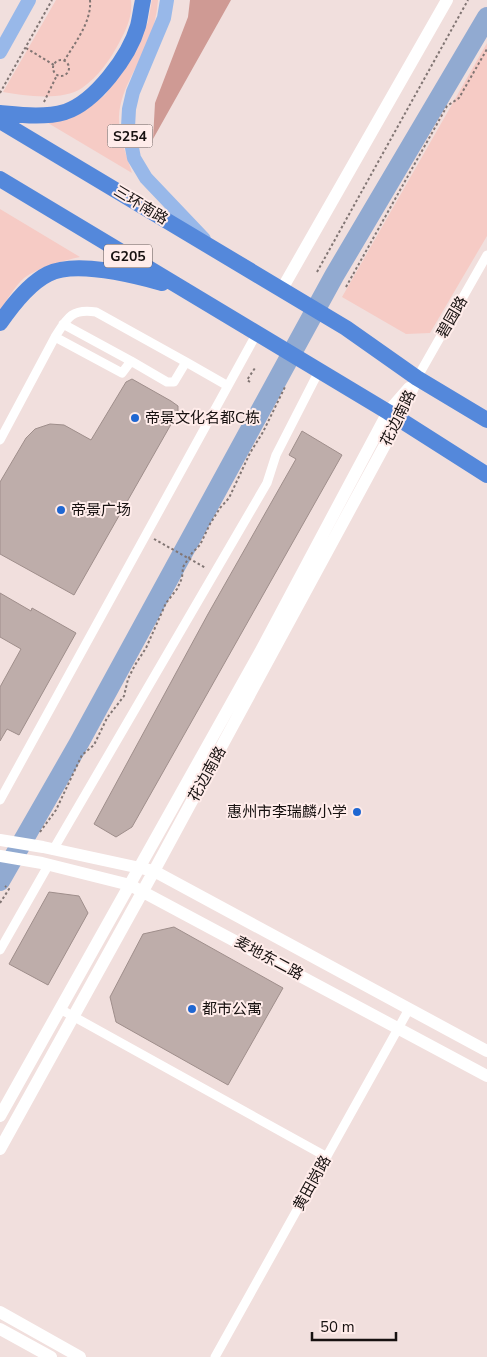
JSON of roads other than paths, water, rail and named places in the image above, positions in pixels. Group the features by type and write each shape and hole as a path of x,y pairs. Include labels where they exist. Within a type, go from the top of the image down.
{"highway":[{"path":"0,113 30,116 64,112 78,106 97,92 126,52 137,28 143,0"},
{"name":"三环南路","path":"0,121 346,328 417,378"},
{"name":"G205","path":"0,179 320,371 487,475"},
{"path":"0,323 27,291 48,274 63,270 79,269 120,272 179,286"},
{"path":"417,378 487,420"}],"main road":[{"path":"2,49 29,0"},
{"name":"S254","path":"167,0 164,18 133,92 129,110 130,135 134,158 146,178 214,249"}],"street":[{"path":"282,290 447,0"},
{"name":"碧园路","path":"417,378 487,255"},
{"path":"0,440 63,324 74,314 84,310 96,312 228,386"},
{"path":"63,324 167,382 174,382 186,362"},
{"path":"0,800 257,333"},
{"path":"55,337 122,373 131,361"},
{"path":"48,848 215,573 267,483 276,455 320,371"},
{"name":"花边南路","path":"0,1116 393,416 417,378"},
{"name":"花边南路","path":"0,1148 154,871 393,416"},
{"name":"麦地东二路","path":"0,840 48,848 154,871 487,1052"},
{"name":"麦地东二路","path":"0,856 45,863 130,885 487,1076"},
{"path":"0,950 45,863"},
{"path":"60,1009 327,1157"},
{"name":"黄田岗路","path":"215,1357 409,1009"},
{"path":"0,1312 80,1357"},
{"path":"0,1329 51,1357"}],"waterway":[{"path":"0,881 79,743 334,276 487,17"}],"place":[{"name":"帝景文化名都C栋","path":"135,418"},
{"name":"帝景广场","path":"61,510"},
{"name":"惠州市李瑞麟小学","path":"357,812"},
{"name":"都市公寓","path":"192,1009"}]}
